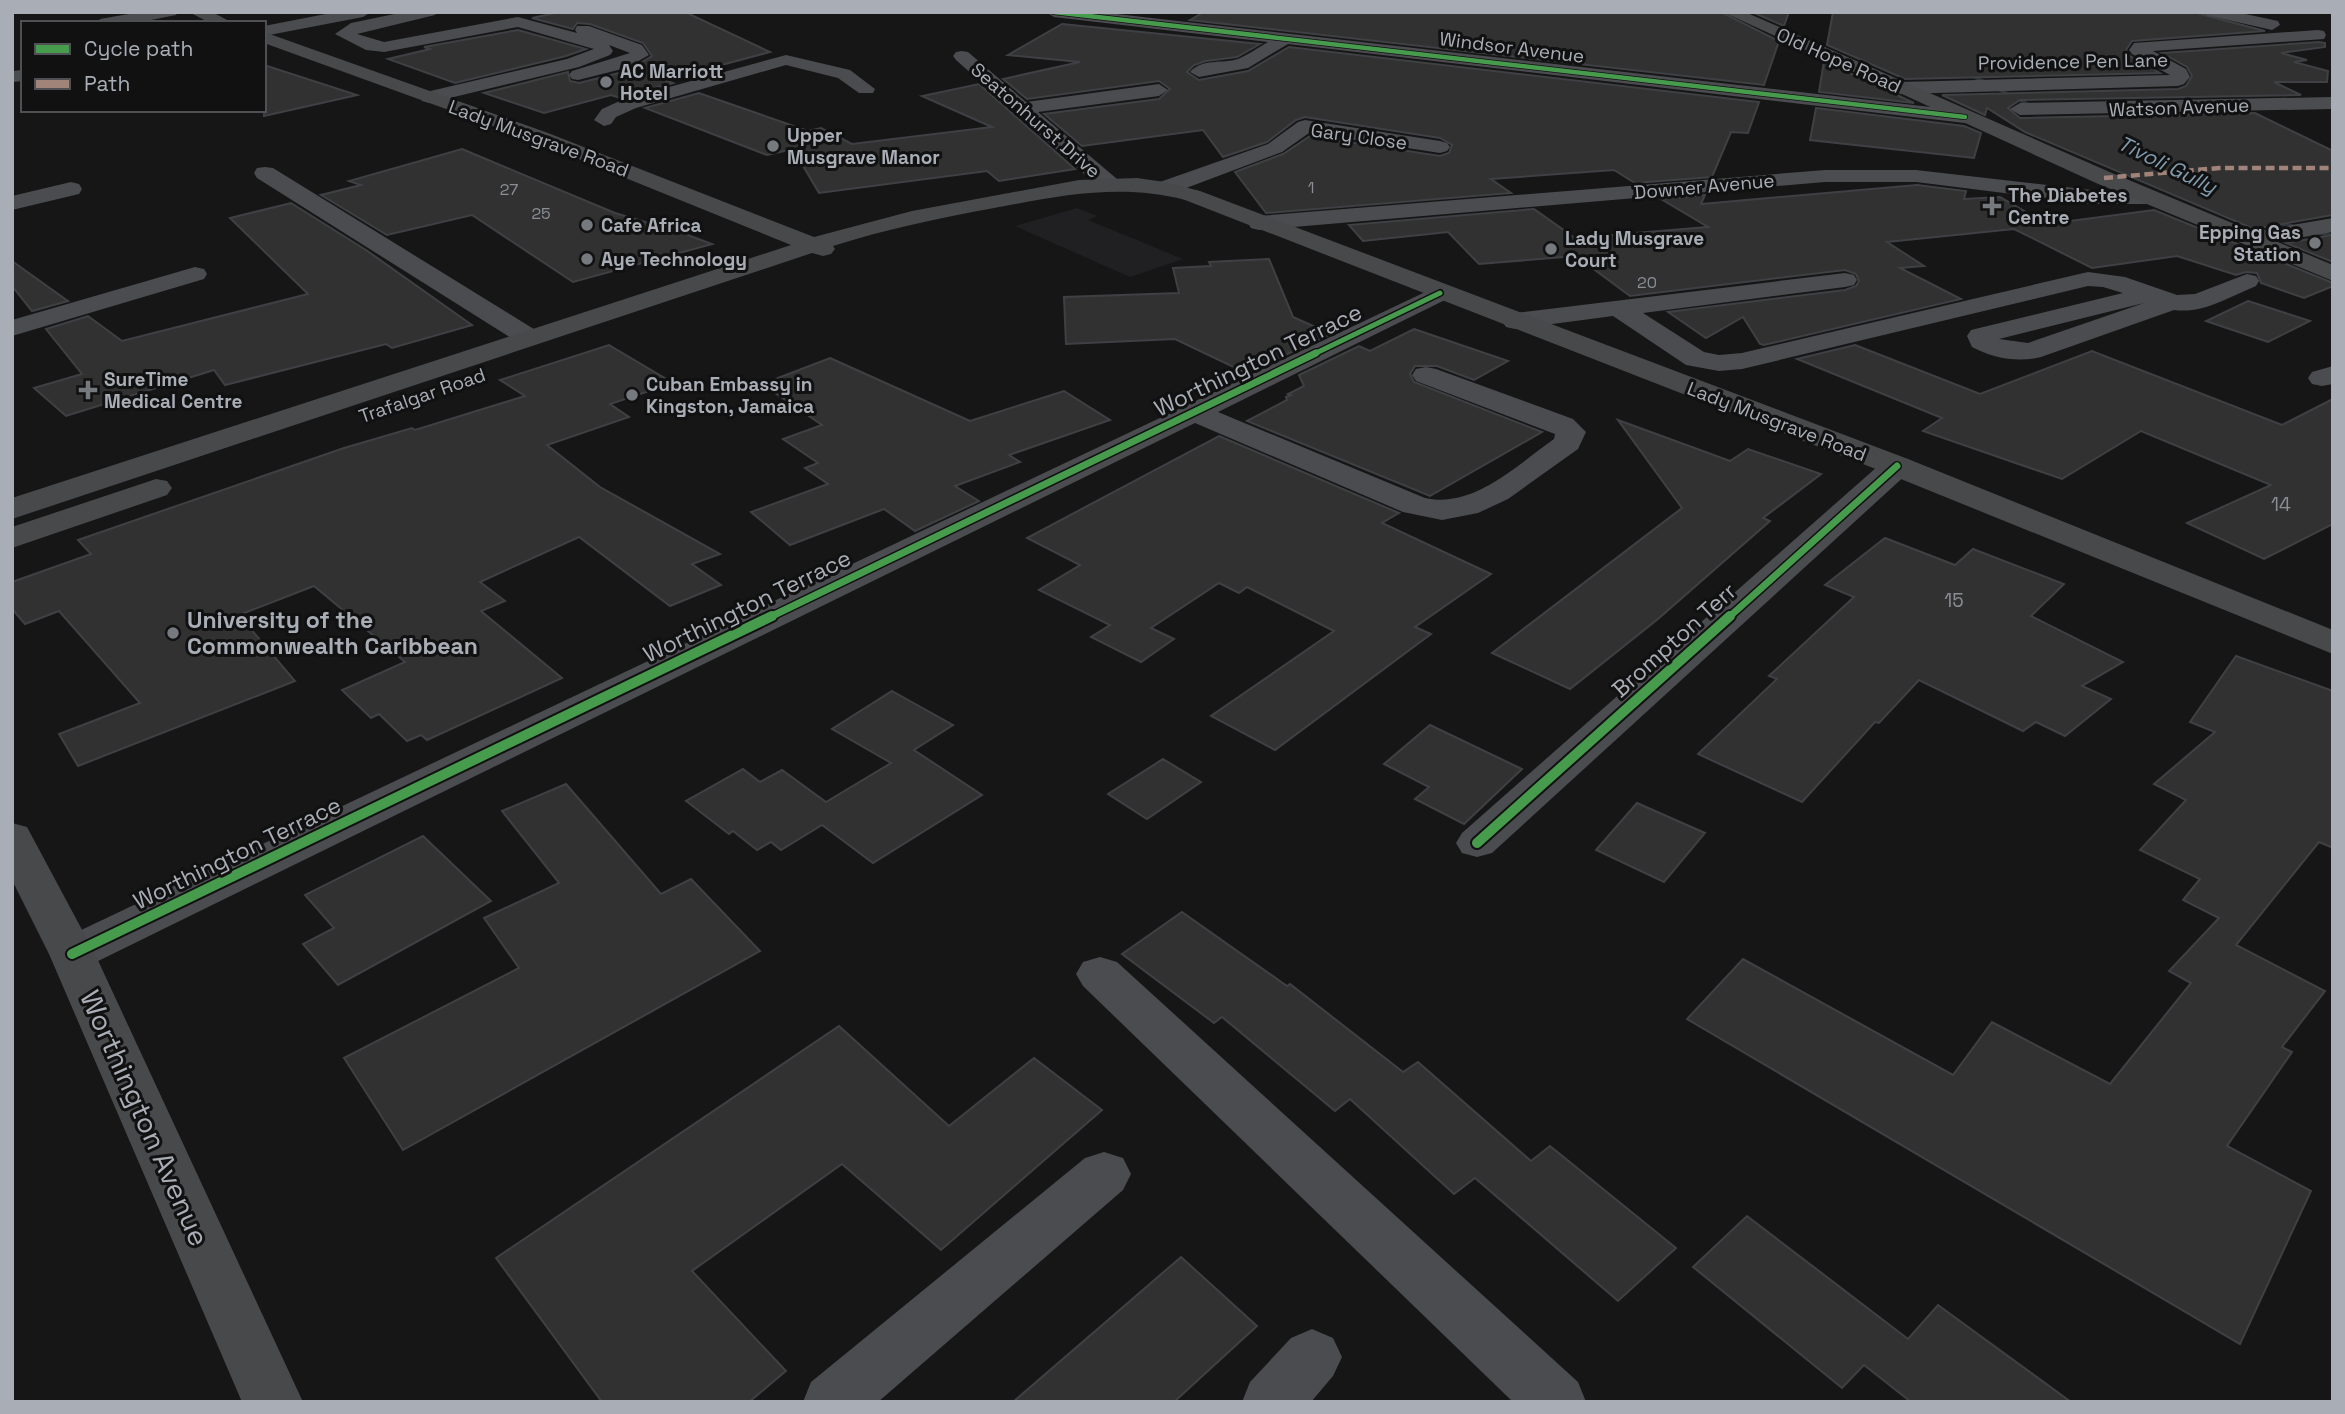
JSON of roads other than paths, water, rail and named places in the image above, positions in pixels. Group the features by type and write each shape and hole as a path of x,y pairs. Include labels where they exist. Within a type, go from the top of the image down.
{"main road":[{"path":"197,12 220,21"},
{"name":"Old Hope Road","path":"1739,13 1958,114 2333,274"},
{"name":"Lady Musgrave Road","path":"266,38 698,198 822,248 1091,199 1135,198 1219,207"},
{"name":"Lady Musgrave Road","path":"822,248 916,215 1013,197 1110,184 1165,188 1195,195 1219,207 1440,293 1897,466 2333,643"},
{"path":"698,198 791,213"},
{"path":"827,216 864,218 916,215"},
{"path":"684,286 761,250 771,237 757,221"},
{"name":"Trafalgar Road","path":"12,509 684,286 822,248"},
{"name":"Trafalgar Road","path":"12,538 822,248"},
{"name":"Worthington Avenue","path":"12,836 72,954 273,1402"}],"street":[{"path":"118,21 170,12"},
{"path":"276,12 296,17 328,12"},
{"path":"266,31 363,12"},
{"path":"429,12 343,34 372,46 395,46 518,22 600,45 604,51 573,63 429,97"},
{"path":"451,105 592,72 640,55 636,49 547,18 545,15 551,12"},
{"name":"Windsor Avenue","path":"1054,12 1958,114 2026,109"},
{"path":"2212,12 2325,36"},
{"path":"356,40 464,17"},
{"name":"Providence Pen Lane","path":"1900,88 2178,80 2180,73 2138,50 2140,47 2325,36"},
{"path":"1199,72 1213,67 1242,64 1285,39"},
{"name":"Seatonhurst Drive","path":"962,56 1110,184"},
{"path":"604,120 609,113 629,104 786,60 844,74 866,89"},
{"path":"1023,108 1159,90"},
{"name":"Watson Avenue","path":"2026,109 2333,103"},
{"name":"Gary Close","path":"1165,188 1275,148 1305,125 1440,147"},
{"path":"265,173 528,337"},
{"name":"Downer Avenue","path":"1259,223 1825,176 1916,176 2092,197 2148,197"},
{"path":"12,203 71,188"},
{"path":"2252,239 2333,225"},
{"path":"12,328 195,274"},
{"path":"1618,309 1696,359 1719,363 1742,361 2088,279 2118,280 2161,298 2190,303 2246,281"},
{"path":"1515,321 1845,280"},
{"name":"Worthington Terrace","path":"72,954 1440,293"},
{"path":"2161,298 2031,351 2013,353 1995,348 1981,341 1980,337 2161,298"},
{"path":"1194,412 1414,505 1437,510 1454,510 1480,501 1558,450 1571,437 1571,432 1563,425 1426,375"},
{"name":"Brompton Terr","path":"1477,843 1897,466"},
{"path":"1100,974 1556,1402"},
{"path":"833,1402 1104,1174"},
{"path":"1272,1402 1312,1357"}],"waterway":[{"name":"Tivoli Gully","path":"1963,71 2028,104"},
{"name":"Tivoli Gully","path":"2265,219 2333,236"}],"place":[{"name":"AC Marriott Hotel","path":"606,82"},
{"name":"Upper Musgrave Manor","path":"773,146"},
{"name":"The Diabetes Centre","path":"1992,206"},
{"name":"Cafe Africa","path":"587,225"},
{"name":"Epping Gas Station","path":"2315,243"},
{"name":"Lady Musgrave Court","path":"1551,249"},
{"name":"Aye Technology","path":"587,259"},
{"name":"SureTime Medical Centre","path":"88,390"},
{"name":"Cuban Embassy in Kingston, Jamaica","path":"632,395"},
{"name":"University of the Commonwealth Caribbean","path":"173,633"}]}
